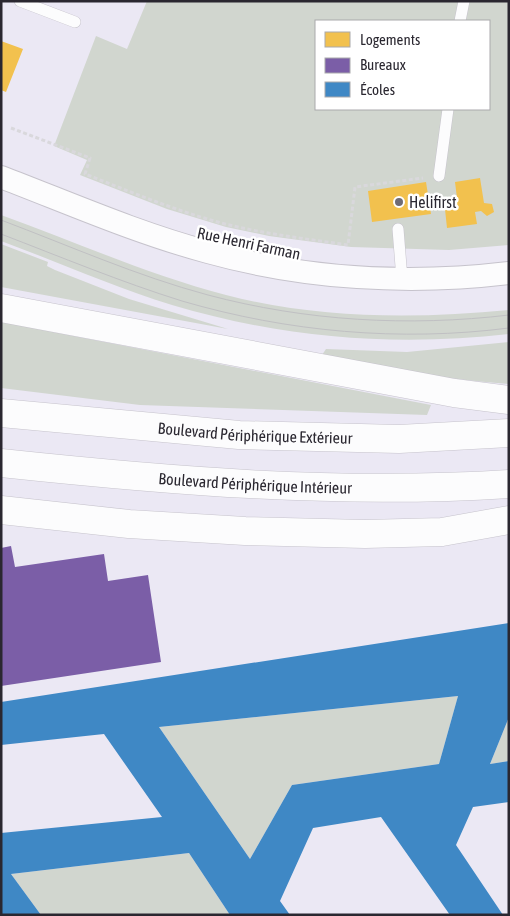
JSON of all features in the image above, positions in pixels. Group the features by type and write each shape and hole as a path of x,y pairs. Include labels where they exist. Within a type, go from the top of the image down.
{"highway":[{"path":"1,308 454,393 509,400"},
{"name":"Boulevard Périphérique Extérieur","path":"1,413 239,435 399,439 509,432"},
{"name":"Boulevard Périphérique Intérieur","path":"1,463 115,475 248,485 431,488 509,484"},
{"path":"1,510 129,524 245,532 365,534 442,532 509,520"}],"street":[{"name":"Rue Henri Farman","path":"1,176 148,234 208,252 312,273 402,279 443,279 509,273"}],"lane":[{"path":"20,1 75,22"},
{"path":"460,20 464,1"},
{"path":"439,176 448,110"},
{"path":"398,229 402,279"}],"path":[{"path":"11,128 90,158 84,174 166,206 264,233 348,245 355,188 439,176"}],"shaded area":[{"path":"147,1 509,1 509,245 449,250 351,247 269,236 226,227 167,209 80,175 87,160 54,146 96,36 127,49"},
{"path":"1,215 169,278 226,295 296,309 367,315 438,315 509,310 509,334 423,340 339,337 255,325 214,316 172,305 129,290 1,241"},
{"path":"1,244 48,262 47,266 55,270 129,299 228,329 1,287"},
{"path":"1,322 431,405 427,415 140,405 1,388"},
{"path":"509,342 509,384 415,374 368,366 322,355 326,349 407,352"},
{"path":"458,696 439,764 292,785 250,859 159,727"},
{"path":"509,717 509,761 490,764"},
{"path":"189,853 230,915 41,915 11,874"}],"building: Logements":[{"path":"1,41 23,49 6,92 1,90"},
{"path":"480,178 484,203 492,204 494,212 487,216 481,211 475,212 477,224 447,228 444,200 457,198 455,182"},
{"name":"Helifirst","path":"426,182 431,214 372,222 368,191"}],"building: Bureaux":[{"path":"11,546 15,567 104,554 108,581 148,575 161,662 1,686 1,548"}],"building: Écoles":[{"path":"509,623 509,717 490,764 509,761 509,802 473,807 456,845 503,915 450,915 381,817 313,828 280,901 290,915 230,915 189,853 11,874 41,915 1,915 1,833 162,817 104,734 1,745 1,702","holes":["458,696 439,764 292,785 250,859 159,727"]}],"tram line":[{"path":"1,220 155,279 208,295 282,311 320,316 395,321 433,321 509,315"},
{"path":"1,234 159,294 222,312 262,320 303,327 386,334 427,334 509,328"}],"place":[{"name":"Helifirst","path":"399,202"}]}
